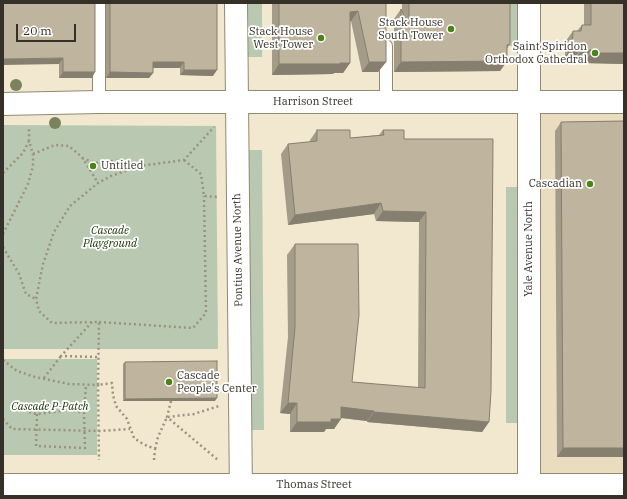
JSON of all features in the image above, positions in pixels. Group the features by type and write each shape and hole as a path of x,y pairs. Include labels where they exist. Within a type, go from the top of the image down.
{"street":[{"name":"Pontius Avenue North","path":"236,3 241,490"},
{"name":"Yale Avenue North","path":"529,3 529,490"},
{"name":"Harrison Street","path":"3,104 99,102 624,102"},
{"name":"Thomas Street","path":"3,485 103,490 529,490 624,485"}],"lane":[{"path":"99,3 99,102"},
{"path":"386,32 386,102"}],"path":[{"path":"184,160 201,174 204,196 206,313 193,328 99,322 52,323 39,311 36,299 43,264 54,232 70,206 98,183 111,176 140,166 184,160 214,127"},
{"path":"3,234 28,184 33,166 33,154 29,141 29,128"},
{"path":"4,172 23,154 29,141"},
{"path":"33,154 55,145 69,146 82,158 98,183"},
{"path":"82,158 95,163 122,160 131,169"},
{"path":"204,196 217,197"},
{"path":"3,248 20,274 26,294 36,299"},
{"path":"43,378 92,322"},
{"path":"98,460 99,322"},
{"path":"61,356 98,357"},
{"path":"3,360 17,371 35,377 69,384 98,385 112,383 116,406 127,419 134,438 155,449"},
{"path":"37,414 36,446 85,448 86,430 84,413 86,385"},
{"path":"154,460 158,438 167,417 171,401"},
{"path":"167,417 194,414 220,406"},
{"path":"29,412 37,414 70,410 84,413"},
{"path":"167,417 218,460"},
{"path":"3,419 12,429 99,431 130,429"}],"shaded area":[{"path":"529,102 624,102 624,485 529,485"}],"green space":[{"path":"246,3 262,3 262,57 247,57"},
{"path":"506,3 517,3 517,46 506,46"},
{"name":"Cascade Playground","path":"3,125 216,126 218,349 3,349"},
{"path":"247,150 262,150 264,430 252,430 249,415"},
{"path":"506,187 517,187 517,423 506,423"},
{"name":"Cascade P-Patch","path":"3,359 97,359 97,455 3,455"}],"building":[{"path":"3,3 95,3 95,72 63,72 63,58 3,59"},
{"path":"110,3 217,3 217,70 184,70 184,62 153,62 153,73 110,72"},
{"name":"Stack House West Tower","path":"279,3 386,3 386,62 369,62 358,11 350,12 350,63 279,64"},
{"name":"Stack House South Tower","path":"409,3 510,3 510,44 507,45 507,61 401,62 401,9 409,27"},
{"path":"591,3 624,3 624,53 591,53 591,50 582,50 582,46 572,46 573,31 581,31 582,25 591,25"},
{"path":"624,121 624,448 563,448 561,122"},
{"path":"317,130 350,130 350,138 384,135 383,130 404,130 404,139 493,139 491,391 489,422 374,412 341,407 341,419 331,419 331,422 297,422 297,403 288,403 295,327 295,244 358,244 359,315 352,382 425,388 426,212 383,211 381,203 295,215 288,144 317,141"},
{"name":"Cascade People's Center","path":"217,361 217,398 125,399 125,362"}],"place":[{"name":"Stack House South Tower","path":"451,29"},
{"name":"Stack House West Tower","path":"321,38"},
{"name":"Saint Spiridon Orthodox Cathedral","path":"595,53"},
{"name":"Untitled","path":"93,166"},
{"name":"Cascadian","path":"590,184"},
{"name":"Cascade People's Center","path":"169,382"}]}
